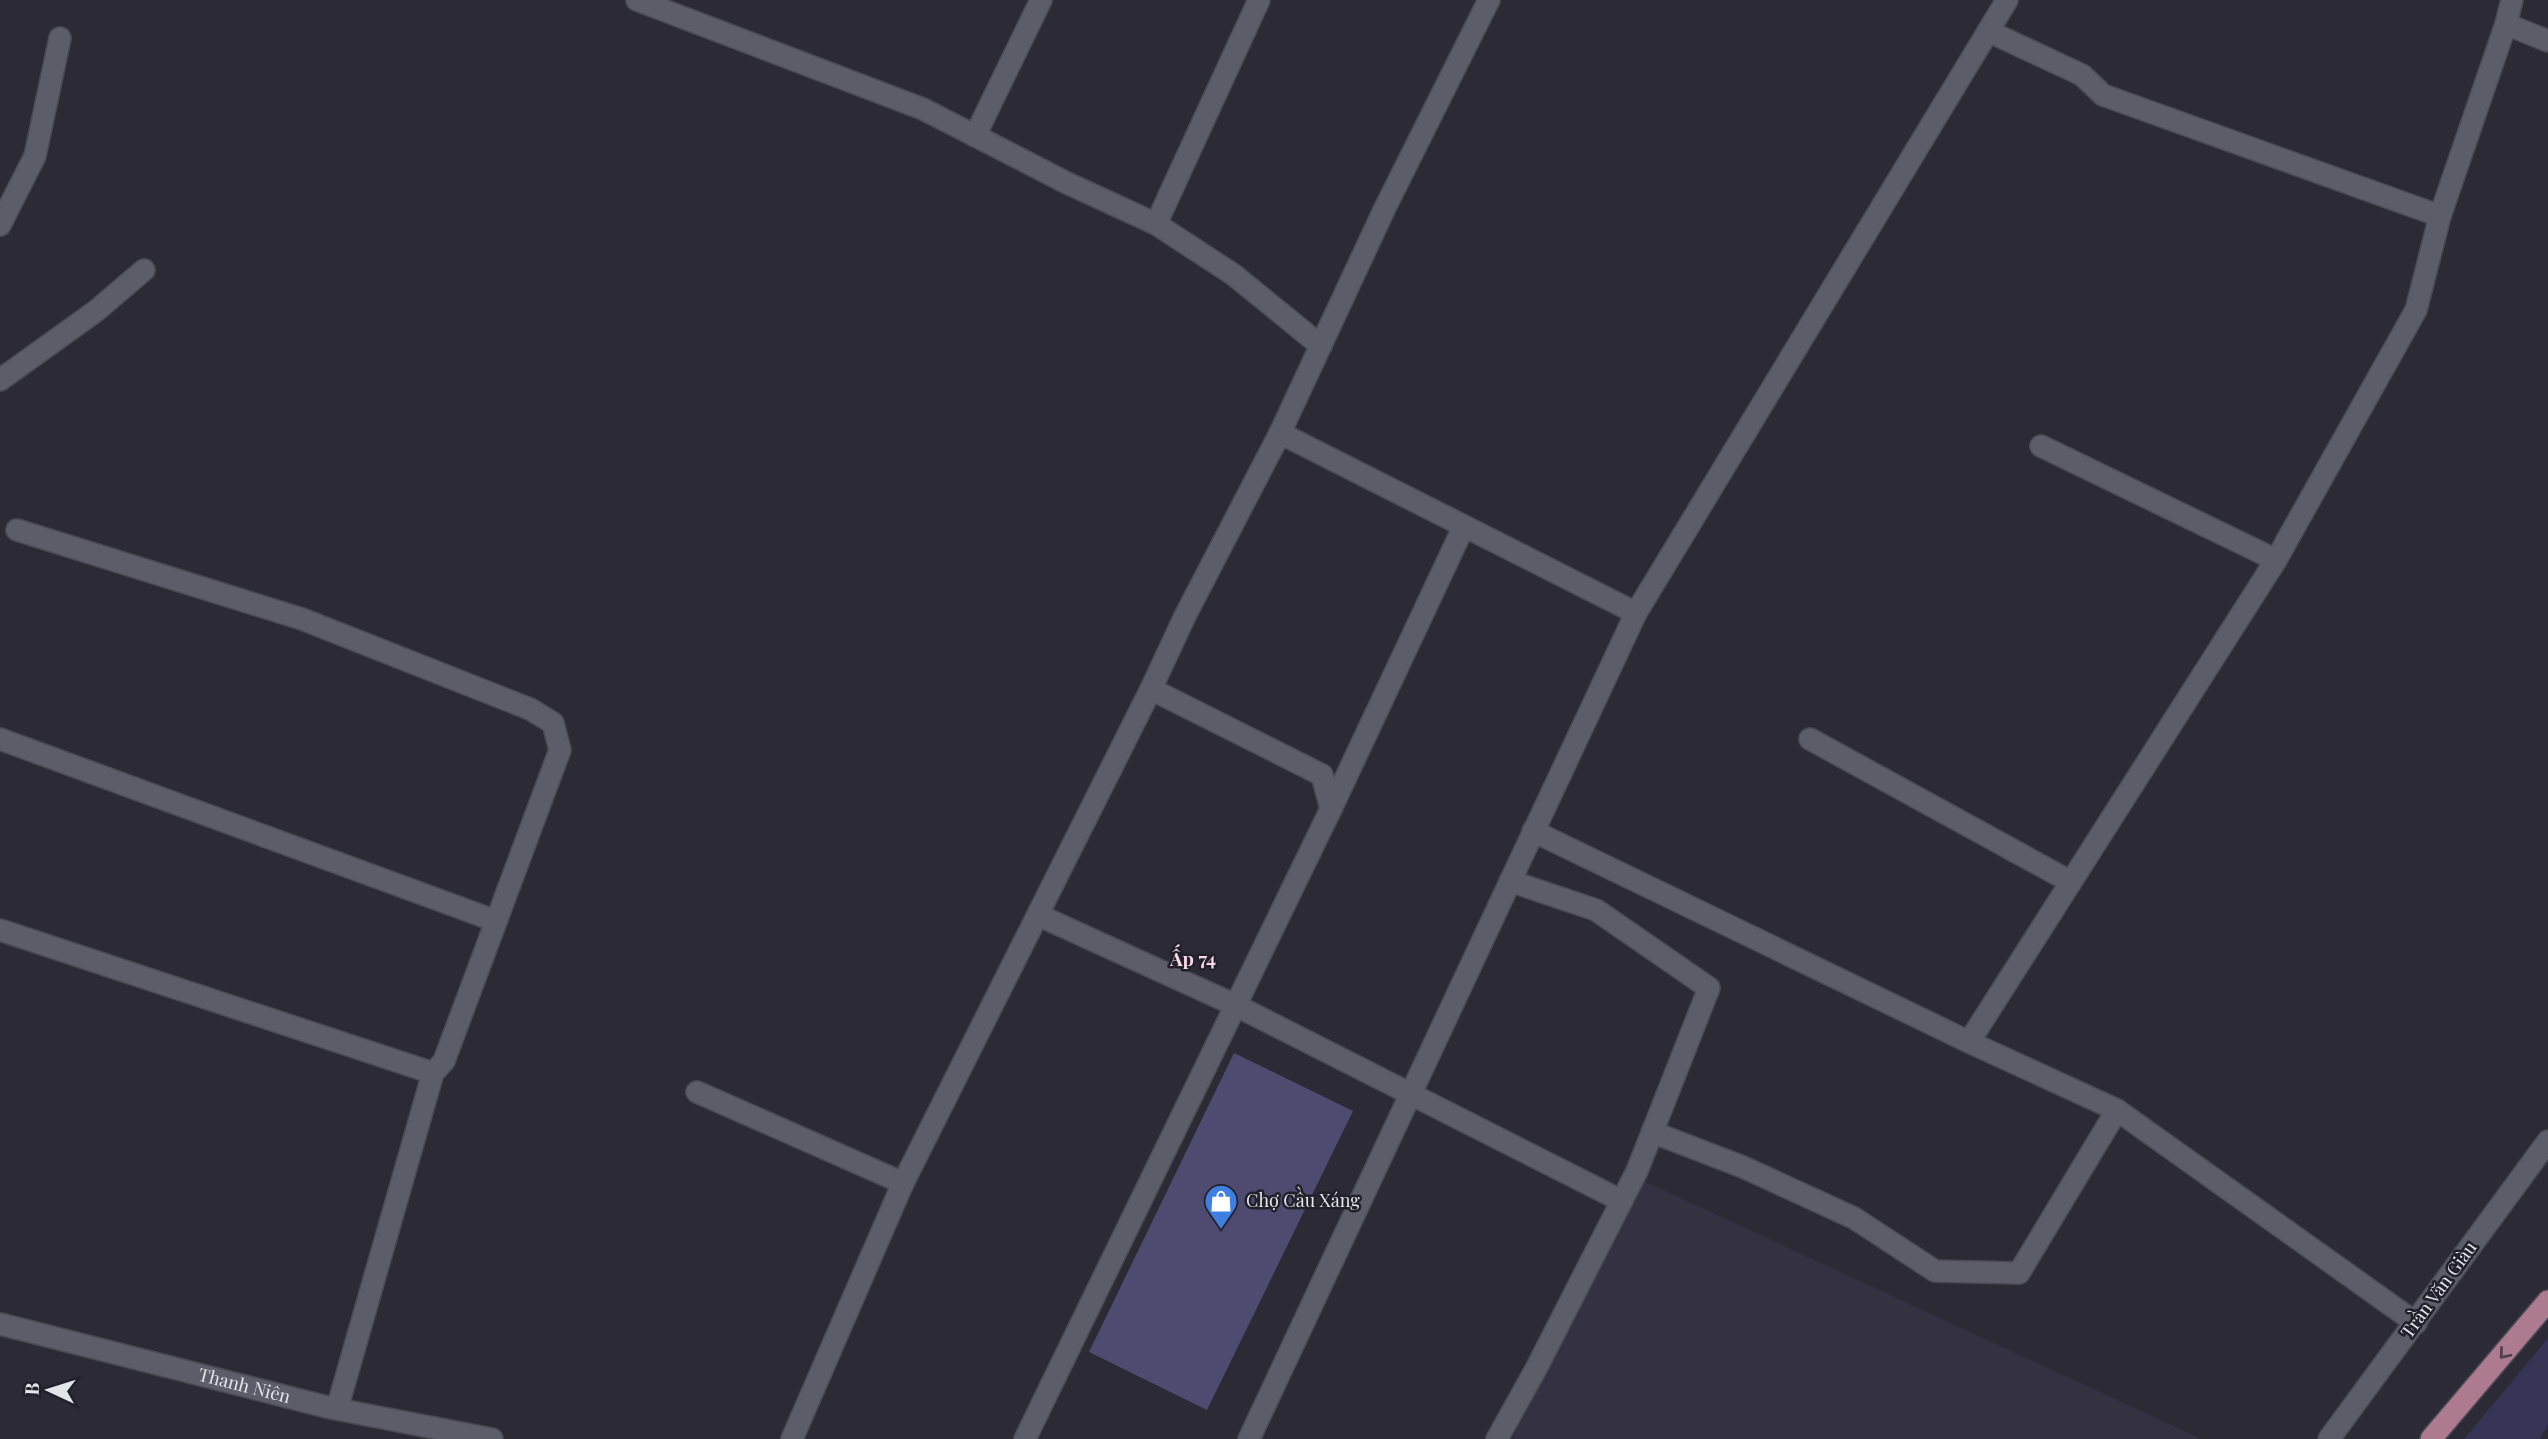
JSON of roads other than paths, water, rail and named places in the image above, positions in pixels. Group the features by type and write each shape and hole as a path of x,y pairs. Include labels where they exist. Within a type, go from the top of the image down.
{"main road":[{"path":"2431,1439 2548,1301"}],"street":[{"path":"637,0 923,109 1156,224 1234,275 1321,346"},
{"path":"975,136 1041,0"},
{"path":"1156,224 1259,0"},
{"path":"792,1439 903,1183 1185,616 1280,433 1384,210 1489,0"},
{"path":"1248,1439 1636,613 2007,0"},
{"path":"1969,1042 2276,560 2416,310 2440,216 2512,0"},
{"path":"2506,24 2548,41"},
{"path":"1988,31 2082,75 2103,95 2440,216"},
{"path":"0,225 35,156 60,38"},
{"path":"0,380 96,311 144,270"},
{"path":"1280,433 1636,613"},
{"path":"2041,446 2276,560"},
{"path":"1025,1439 1331,809 1464,526"},
{"path":"16,530 302,619 530,709 553,723 560,750 444,1061 433,1073 415,1145 337,1409"},
{"path":"1151,689 1322,775 1331,809"},
{"path":"0,739 496,920"},
{"path":"1810,739 2070,882"},
{"path":"1533,831 1969,1042 2118,1110 2416,1322"},
{"path":"1497,1439 1536,1369 1637,1171 1709,988 1596,910 1510,881"},
{"path":"1038,915 1236,1005 1622,1201"},
{"path":"0,930 433,1073"},
{"path":"697,1092 903,1183"},
{"path":"1652,1132 1743,1167 1854,1218 1935,1271 2019,1273 2118,1110"},
{"name":"Trần Văn Giàu","path":"2329,1439 2548,1141"},
{"name":"Thanh Niên","path":"0,1324 337,1409 492,1439"}],"place":[{"name":"Chợ Cầu Xáng","path":"1221,1231"}],"district":[{"name":"Ấp 74","path":"1193,959"}]}
